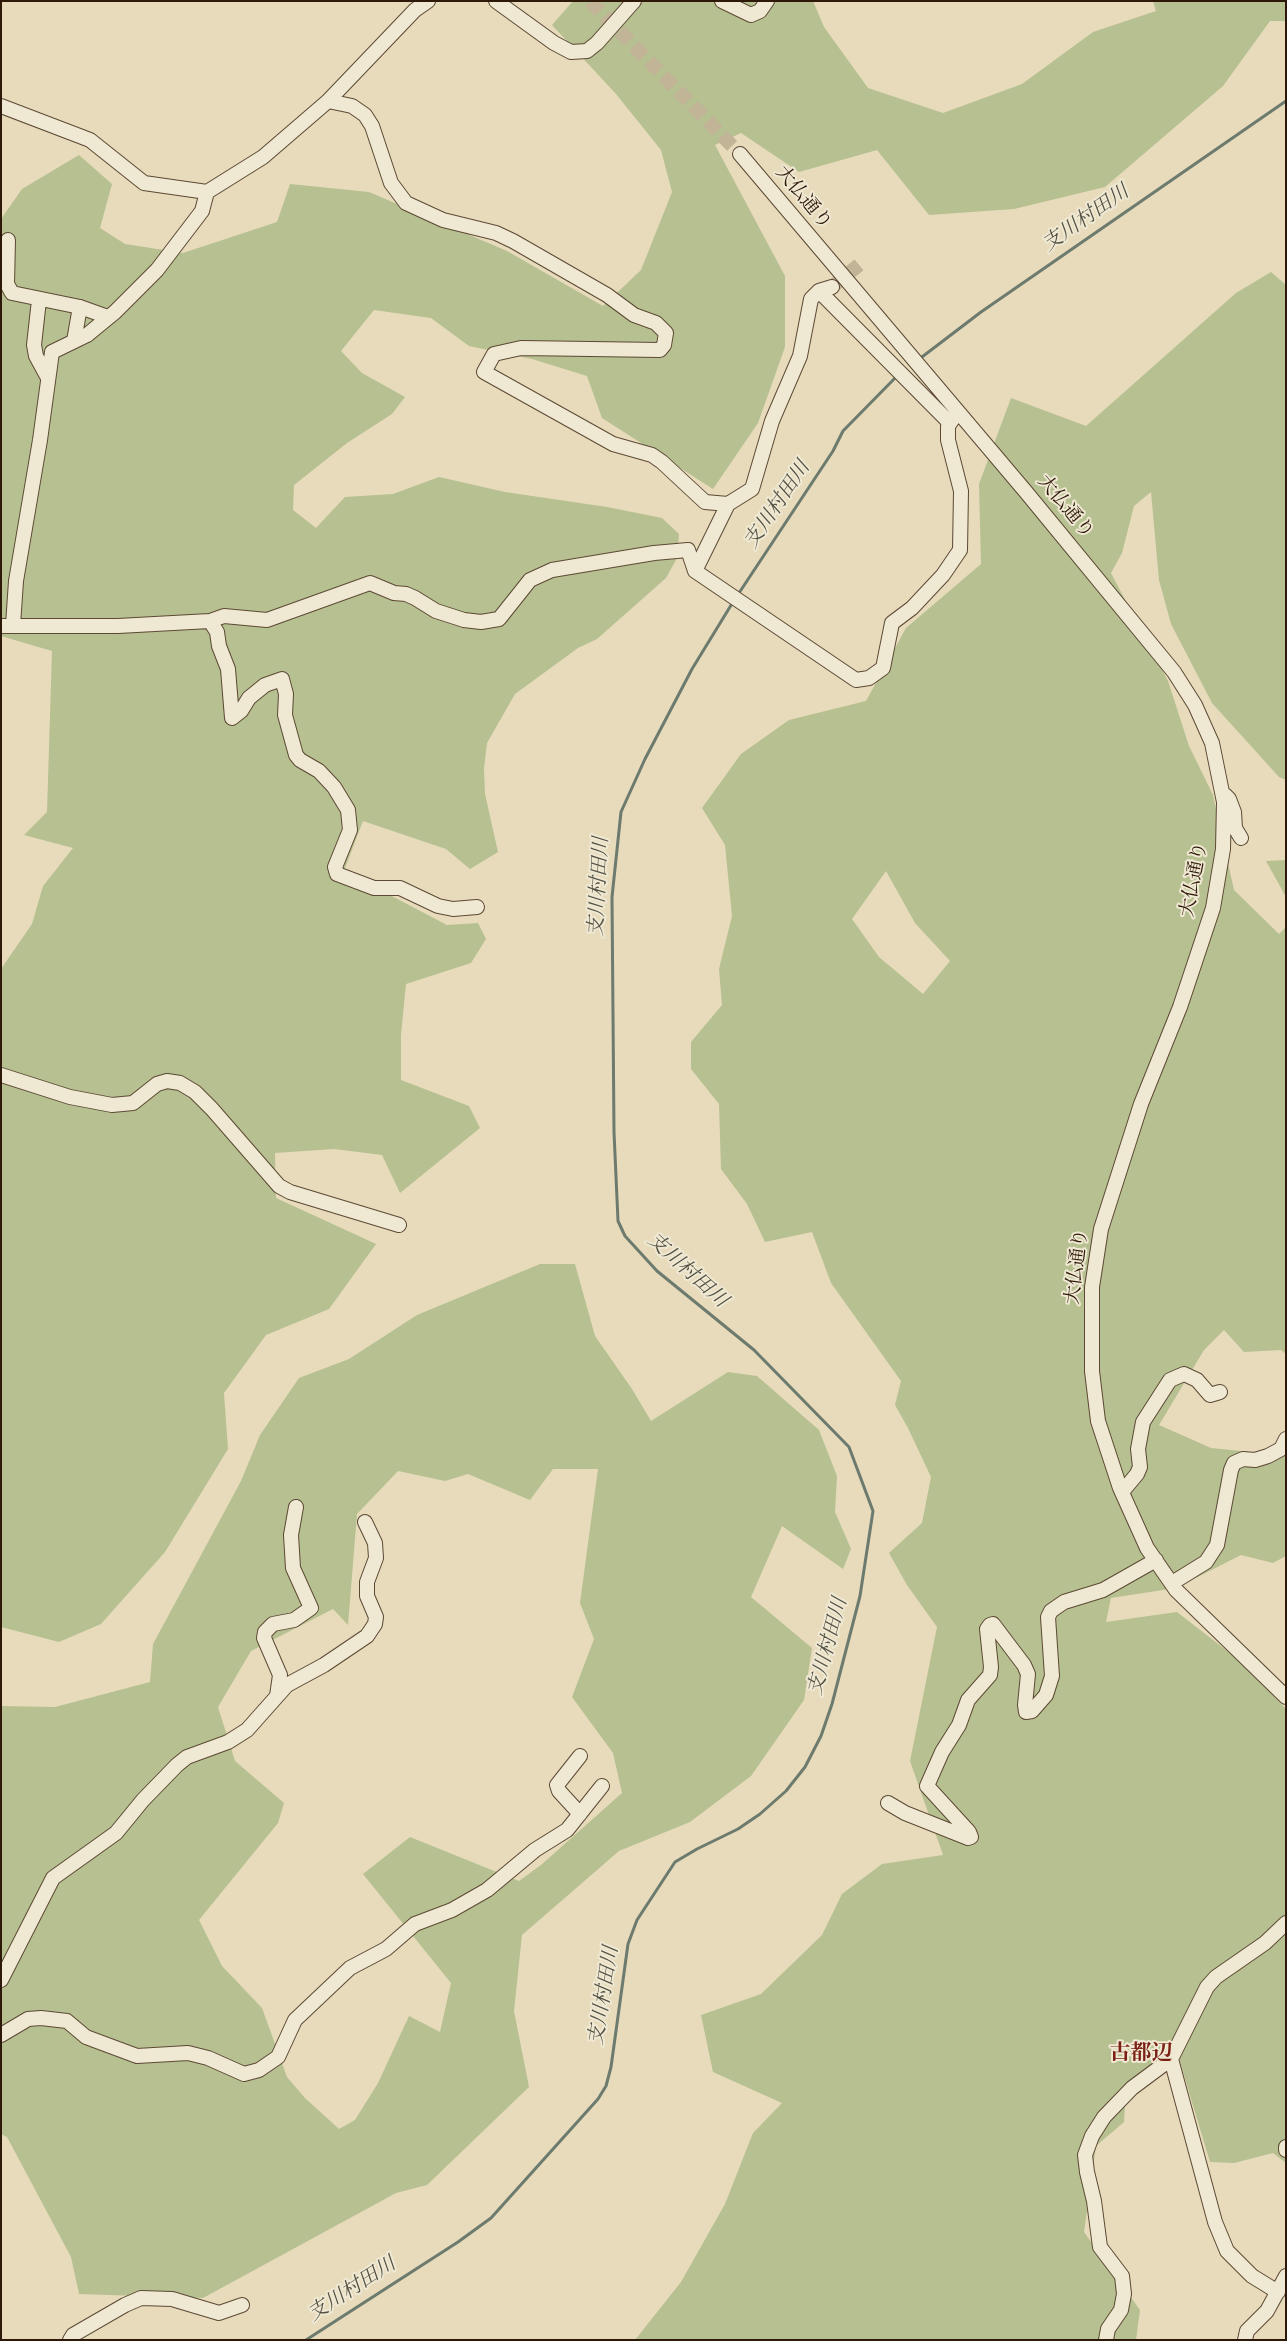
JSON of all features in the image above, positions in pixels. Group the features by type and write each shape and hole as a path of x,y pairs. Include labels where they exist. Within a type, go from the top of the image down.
{"street":[{"path":"1,106 90,140 144,183 207,192 263,157 328,101 415,10 428,1"},
{"path":"496,1 554,43 571,52 587,51 597,43 634,1"},
{"path":"722,1 751,15 760,11 766,1"},
{"path":"328,101 352,106 365,114 372,126 391,183 406,202 443,220 496,233 513,241 607,295 634,315 656,323 666,333 664,345 660,350 520,348 494,354 484,372 613,444 652,455 705,502 728,504"},
{"name":"大仏通り","path":"740,154 926,376 954,418 1026,492 1174,672 1194,705 1212,743 1224,802 1223,849 1213,908 1180,1007 1141,1104 1101,1229 1092,1287 1091,1347 1098,1421 1122,1492 1147,1548 1172,1583 1286,1697"},
{"path":"207,192 202,211 157,270 87,335 56,348 52,352 15,598 7,625 118,626 210,621 224,616 266,620 370,583 387,591 415,598 436,611 464,620 481,622 499,619 530,580 552,570 654,553 688,550 695,571 856,680 876,674 882,668 892,624 912,608 943,575 960,550 961,491 948,440 954,418 911,384 825,289 811,299 800,356 772,421 752,489 728,504 695,571"},
{"path":"8,240 7,284 12,293 80,307 108,317"},
{"path":"39,300 34,342 36,356 48,378"},
{"path":"74,341 80,307"},
{"path":"34,342 56,348"},
{"path":"1,592 15,598"},
{"path":"210,621 217,632 219,646 228,669 232,718 241,711 249,698 265,686 282,679 286,694 286,715 296,755 300,760 319,771 334,787 348,810 350,830 336,866 337,874 374,888 400,888 438,906 453,909 477,907"},
{"path":"1222,793 1229,799 1234,812 1235,828 1241,838"},
{"path":"1,1075 70,1097 112,1105 133,1103 157,1084 167,1081 180,1083 195,1092 212,1109 279,1186 290,1192 399,1225"},
{"path":"1122,1492 1137,1474 1140,1467 1138,1449 1143,1422 1170,1380 1184,1374 1197,1380 1210,1395 1220,1392"},
{"path":"1172,1583 1206,1562 1217,1545 1231,1470 1234,1463 1243,1459 1255,1460 1268,1456 1281,1449 1286,1438"},
{"path":"276,1696 280,1675 264,1638 265,1632 273,1624 294,1620 311,1608 294,1568 290,1535 296,1507"},
{"path":"1,1980 53,1878 116,1833 143,1800 187,1756 228,1742 247,1730 287,1684 324,1664 367,1636 375,1624 376,1617 367,1596 367,1582 376,1558 375,1543 365,1522"},
{"path":"888,1803 912,1816 968,1838 971,1837 969,1832 927,1786 942,1752 959,1725 968,1700 990,1675 991,1667 987,1630 990,1625 993,1624 1024,1665 1028,1674 1024,1705 1026,1712 1032,1711 1046,1695 1052,1676 1048,1617 1051,1611 1064,1602 1103,1590 1156,1560"},
{"path":"580,1756 557,1786 559,1791 580,1814"},
{"path":"1,2035 28,2019 41,2018 67,2021 86,2037 137,2056 188,2053 208,2058 244,2074 259,2070 278,2057 295,2020 350,1968 386,1949 415,1924 452,1910 487,1890 535,1850 567,1830 602,1786"},
{"path":"1106,2340 1108,2329 1121,2310 1124,2294 1122,2276 1100,2247 1085,2155 1092,2136 1104,2117 1132,2088 1171,2059 1207,1986 1216,1977 1265,1943 1286,1923"},
{"path":"1171,2059 1215,2222 1227,2251 1252,2276 1278,2292"},
{"path":"1245,2340 1247,2331 1267,2311 1286,2276"},
{"path":"70,2340 74,2335 125,2305 141,2298 172,2299 219,2313 242,2305"}],"green space":[{"path":"573,1 813,1 824,27 868,88 943,113 1022,84 1093,32 1156,11 1153,1 1286,1 1286,21 1270,21 1223,86 1105,187 1014,209 929,215 877,150 799,172 741,133 715,145 785,276 785,347 758,423 713,489 602,418 587,376 532,359 469,346 431,318 374,310 341,351 362,373 405,397 392,414 347,443 294,485 293,510 316,528 345,497 393,494 439,477 505,492 607,507 662,518 679,534 677,558 666,578 597,639 578,648 515,694 487,743 484,768 485,794 498,852 470,869 446,849 363,821 344,871 447,925 478,923 486,939 471,963 406,984 401,1035 401,1080 469,1106 480,1128 400,1193 382,1155 334,1149 275,1153 276,1198 376,1244 329,1309 266,1335 224,1393 228,1449 165,1552 101,1624 59,1642 1,1627 1,969 32,924 43,886 73,848 24,835 47,812 52,651 1,636 1,265 14,258 15,249 1,240 1,219 22,189 79,155 112,184 100,228 125,244 183,253 277,222 290,184 369,192 507,251 603,306 641,270 672,192 661,150 616,94 552,25"},
{"path":"1271,272 1286,285 1286,780 1279,777 1212,703 1171,624 1159,580 1151,492 1134,506 1122,553 1111,573 1168,681 1189,746 1213,795 1234,890 1279,934 1286,927 1286,1354 1281,1350 1244,1352 1224,1330 1204,1350 1159,1425 1211,1448 1282,1455 1286,1443 1286,1556 1273,1563 1241,1555 1176,1588 1111,1598 1106,1622 1177,1612 1244,1664 1286,1709 1286,2163 1273,2153 1234,2163 1210,2162 1179,2059 1126,2087 1124,2122 1096,2146 1084,2232 1140,2310 1136,2340 635,2340 681,2282 725,2204 753,2133 782,2103 713,2072 701,2015 761,1994 822,1935 842,1894 882,1864 943,1855 910,1761 937,1627 907,1585 889,1553 922,1523 931,1477 895,1405 901,1381 831,1283 812,1232 765,1242 747,1204 721,1169 719,1104 691,1069 691,1042 722,1005 719,969 732,916 725,845 702,808 741,754 789,720 866,701 906,628 981,564 979,484 1011,398 1086,426 1236,293","holes":["886,871 915,923 950,961 923,994 879,957 852,919"]},
{"path":"1286,860 1286,897 1266,861"},
{"path":"540,1264 575,1264 595,1336 632,1389 651,1421 728,1372 757,1376 819,1430 837,1476 835,1512 851,1549 843,1569 782,1526 751,1597 812,1648 804,1700 751,1776 690,1822 619,1851 522,1935 514,2011 529,2087 427,2185 396,2193 203,2298 79,2294 71,2257 7,2137 1,2134 1,1706 55,1707 150,1682 153,1644 241,1481 260,1435 299,1378 349,1359 417,1315","holes":["553,1469 598,1469 580,1603 594,1639 572,1697 613,1753 622,1793 541,1865 519,1881 410,1837 363,1874 451,1983 440,2032 409,2016 378,2083 355,2120 339,2129 305,2098 287,2077 262,2008 222,1966 199,1920 278,1823 284,1803 235,1761 218,1707 251,1651 333,1609 348,1625 357,1514 398,1471 445,1481 468,1474 530,1500"]}],"waterway":[{"name":"支川村田川","path":"918,360 981,312 1286,101"},
{"name":"支川村田川","path":"737,596 833,451 843,431 897,376"},
{"name":"支川村田川","path":"306,2340 458,2242 491,2218 598,2099 606,2086 611,2067 628,1944 637,1920 675,1862 738,1829 760,1814 786,1791 805,1767 821,1736 832,1704 860,1596 873,1511 849,1447 754,1350 657,1271 625,1236 618,1221 614,1132 612,897 621,812 645,759 692,669 733,602"}],"tunnel":[{"path":"590,1 740,154"},
{"path":"832,287 860,264"}],"district":[{"name":"古都辺","path":"1141,2055"}]}
